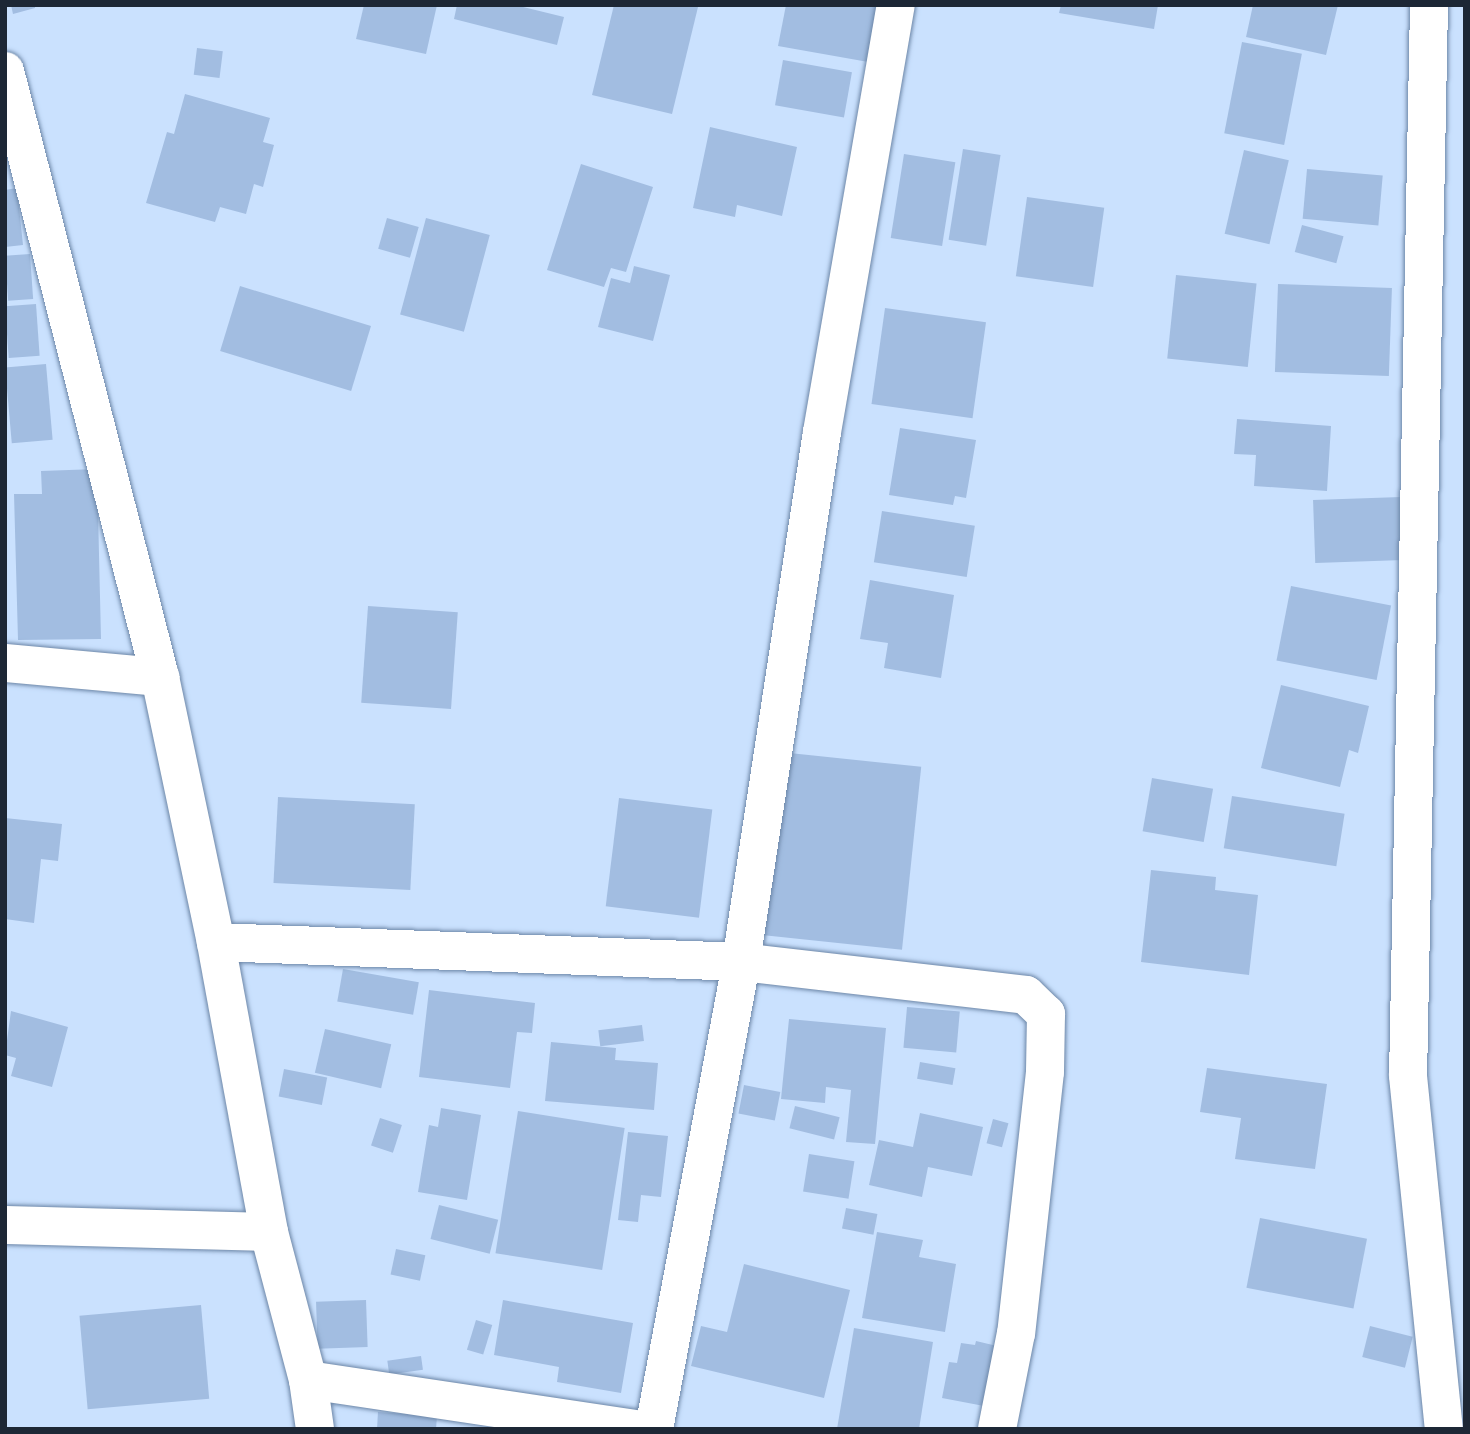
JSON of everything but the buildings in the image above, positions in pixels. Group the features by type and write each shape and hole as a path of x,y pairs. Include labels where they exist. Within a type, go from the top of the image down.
{"street":[{"path":"654,1429 741,962 822,432 896,5"},
{"path":"1429,5 1408,1076 1452,1426"},
{"path":"5,71 160,677 216,942 270,1232 308,1380 315,1429"},
{"path":"5,663 160,677"},
{"path":"216,942 741,962 1026,995 1046,1014 1045,1072 1016,1333 997,1429"},
{"path":"5,1225 270,1232"},
{"path":"308,1380 637,1429"}]}
